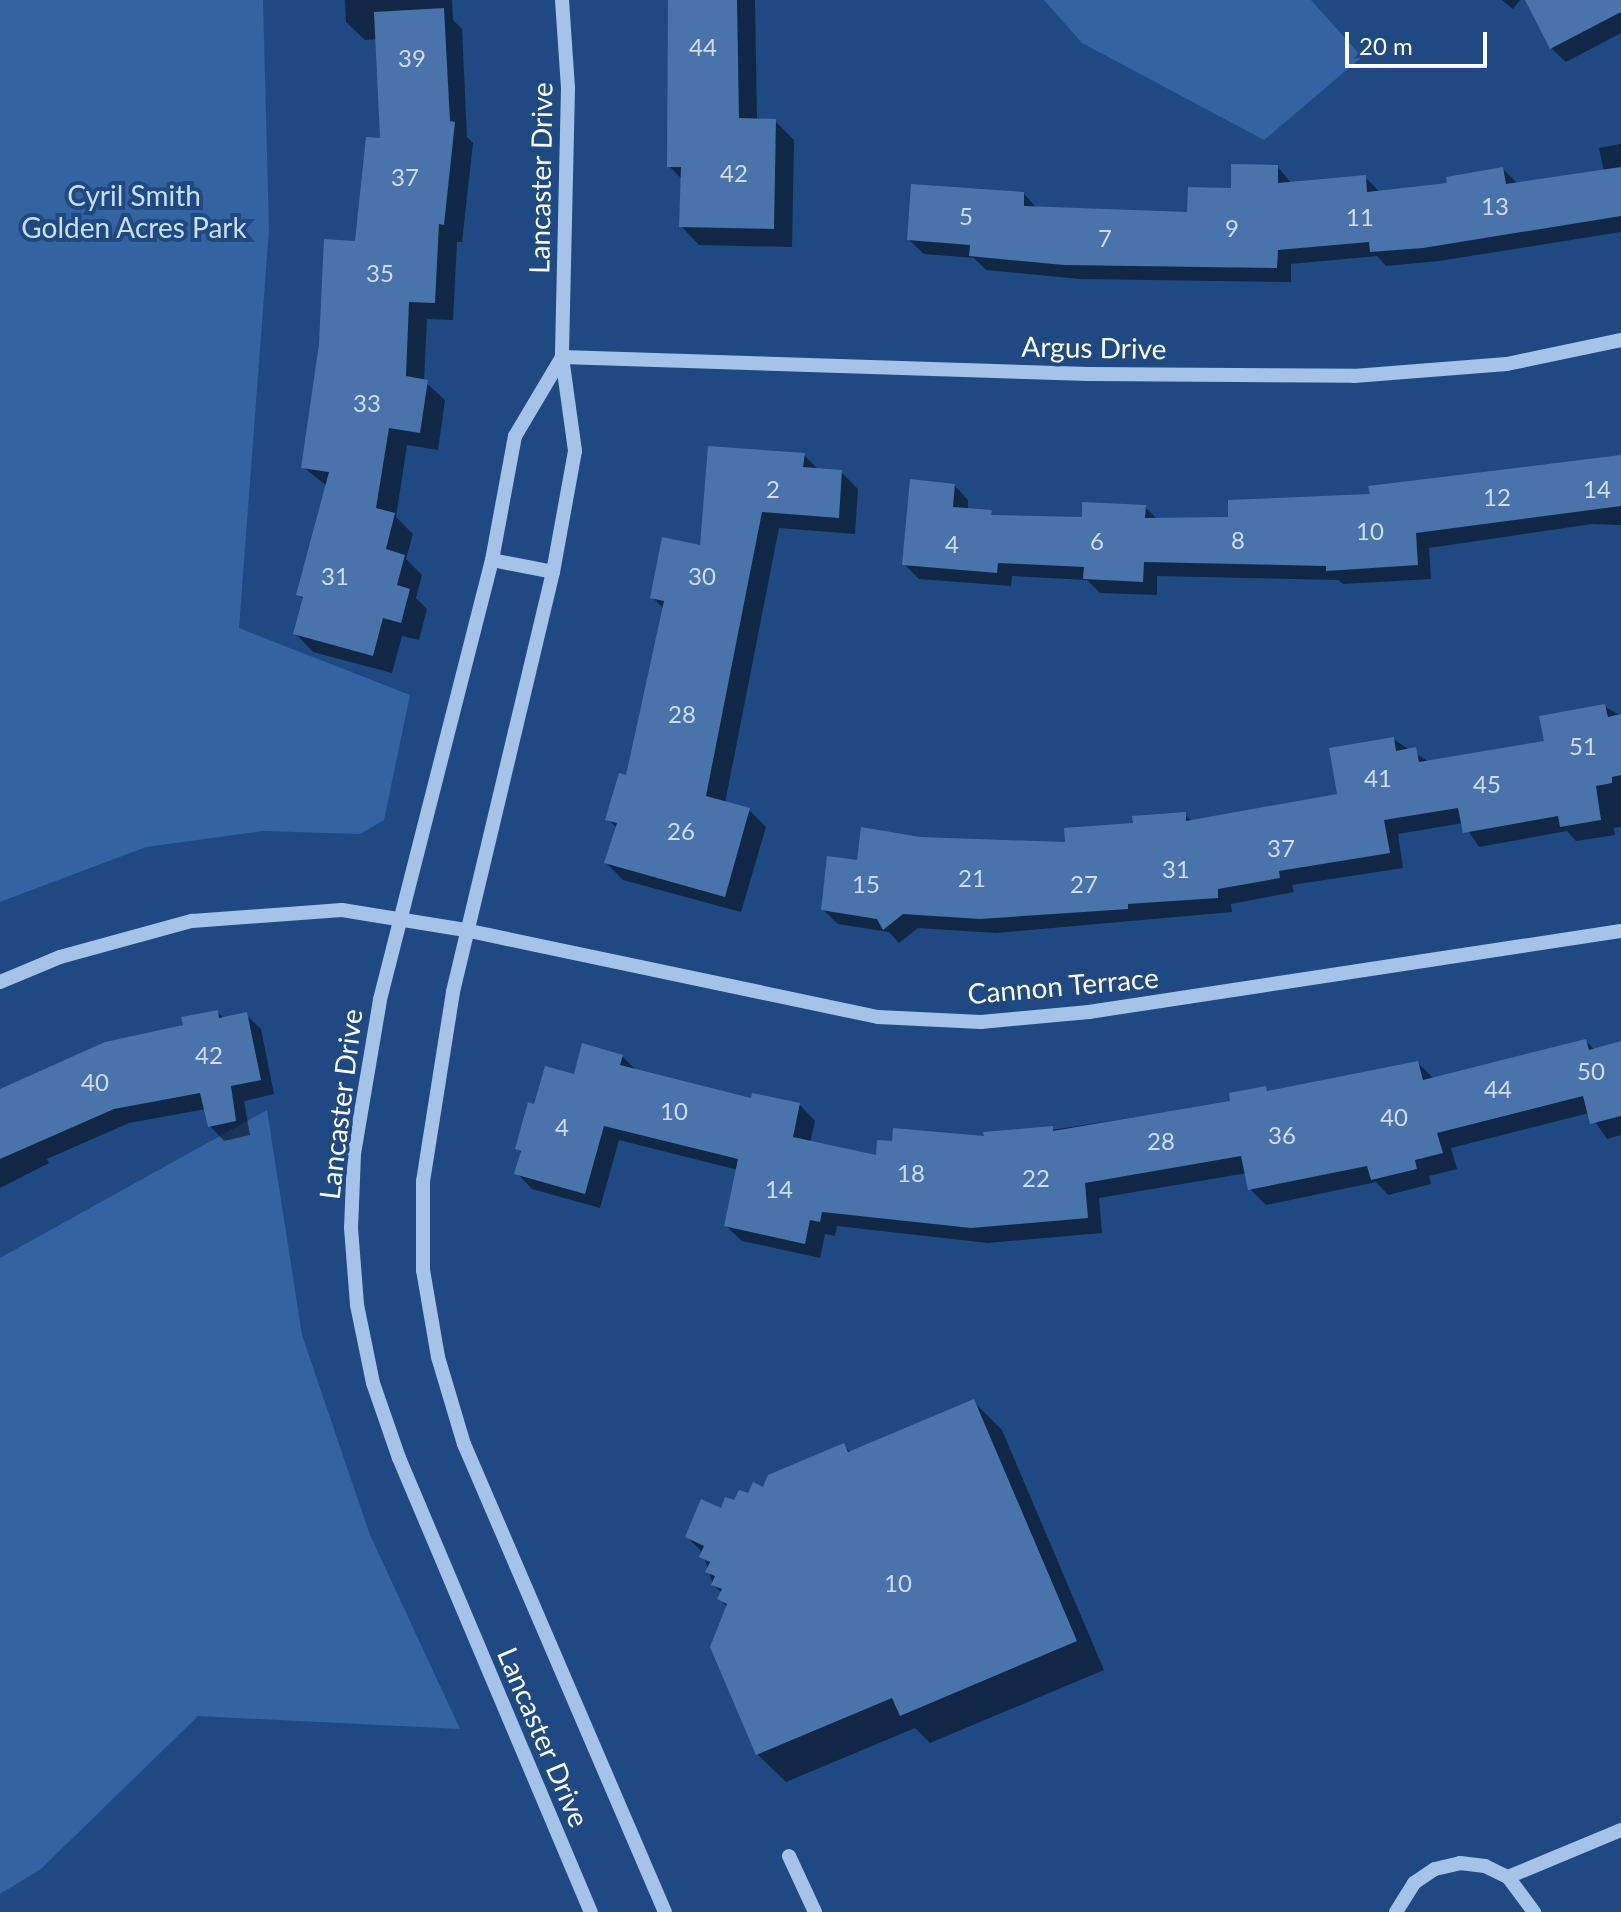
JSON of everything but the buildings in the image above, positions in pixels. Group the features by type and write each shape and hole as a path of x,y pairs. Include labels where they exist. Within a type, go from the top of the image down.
{"street":[{"name":"Lancaster Drive","path":"562,0 568,88 562,357 575,451 553,572 498,813 465,930 423,1181 423,1270 438,1357 464,1444 663,1912"},
{"name":"Argus Drive","path":"562,357 1089,374 1354,376 1507,364 1621,340"},
{"name":"Lancaster Drive","path":"562,357 515,436 492,560 398,919 354,1154 351,1228 357,1305 373,1383 399,1458 591,1912"},
{"path":"492,560 553,572"},
{"name":"Cannon Terrace","path":"0,982 60,957 192,921 342,910 465,930 878,1017 981,1022 1121,1008 1621,931"},
{"path":"1508,1877 1621,1830"},
{"path":"789,1856 815,1912"},
{"path":"1396,1912 1414,1883 1435,1869 1473,1864 1508,1877 1534,1912"}],"green space":[{"name":"Cyril Smith Golden Acres Park","path":"0,0 263,0 269,230 239,628 410,695 384,820 360,834 263,831 146,847 0,902"},
{"path":"1044,0 1311,0 1362,57 1264,140 1082,43"},
{"path":"267,1110 302,1335 370,1535 460,1729 198,1716 41,1869 0,1894 0,1258"}]}
